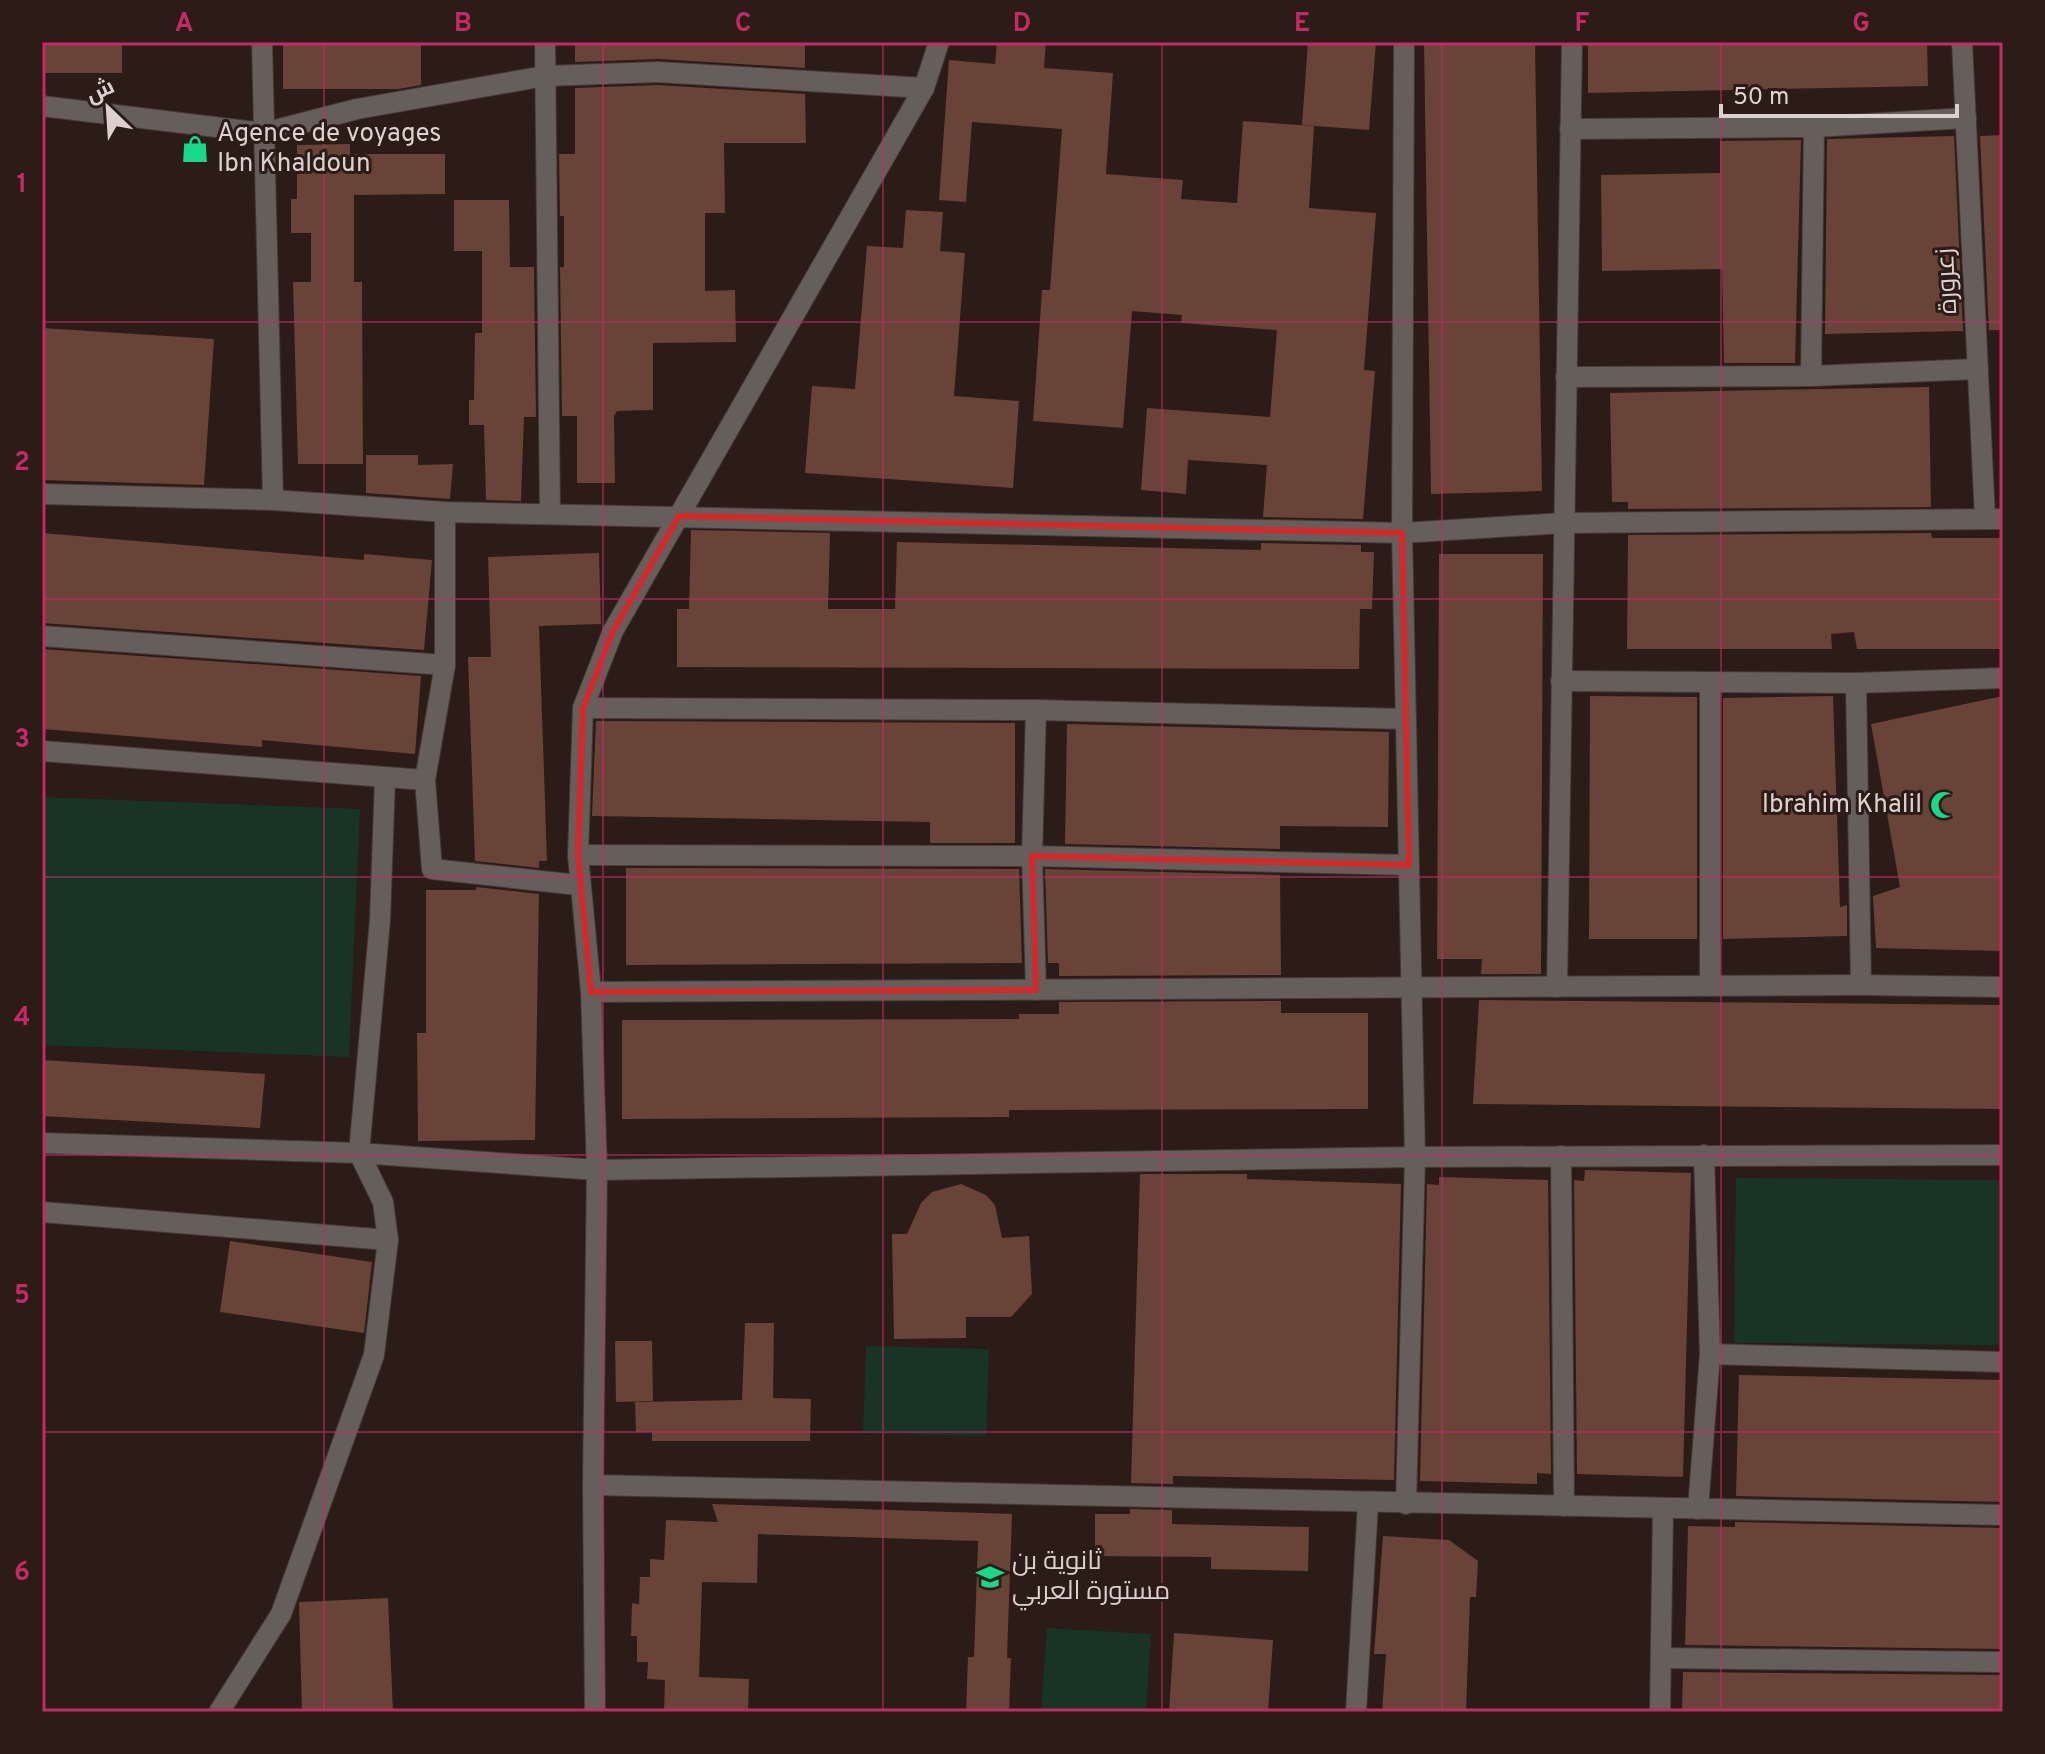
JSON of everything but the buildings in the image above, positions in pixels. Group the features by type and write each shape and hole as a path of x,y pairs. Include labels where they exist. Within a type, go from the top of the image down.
{"street":[{"path":"262,42 273,500"},
{"path":"545,42 550,514"},
{"path":"595,1712 593,1485 597,1170 591,992 578,885 583,708 613,631 924,88 939,42"},
{"path":"1404,42 1402,533 1415,1157 1406,1504"},
{"path":"1557,987 1572,42"},
{"name":"زعرورة","path":"1962,42 1978,369 1994,519"},
{"path":"42,106 264,133 357,109 545,76 658,72 924,88"},
{"path":"1570,129 1814,127 1966,118"},
{"path":"1811,376 1814,127"},
{"path":"1566,377 1811,376 1978,369"},
{"path":"42,494 273,500 445,512 1402,533 1563,523 1994,519"},
{"path":"445,512 445,665 425,780 432,869 578,885"},
{"path":"42,636 445,665"},
{"path":"1561,681 1856,683 2003,678"},
{"path":"1710,682 1710,986"},
{"path":"1856,683 1861,985"},
{"path":"583,708 1036,710 1406,719"},
{"path":"1036,710 1032,856 1036,990"},
{"path":"42,751 425,780"},
{"path":"219,1712 281,1614 374,1355 388,1240 383,1202 359,1153 380,920 385,778"},
{"path":"578,855 1032,856 1409,865"},
{"path":"591,992 1861,985 2003,987"},
{"path":"42,1143 359,1153 597,1170 1415,1157 2003,1155"},
{"path":"1698,1509 1710,1354 1704,1155"},
{"path":"1561,1156 1564,1506"},
{"path":"42,1212 388,1240"},
{"path":"1710,1354 2003,1362"},
{"path":"593,1485 2003,1515"},
{"path":"1356,1712 1368,1503"},
{"path":"1660,1712 1663,1509"},
{"path":"1662,1658 2003,1662"}],"highlighted area":[{"path":"679,516 1402,533 1409,865 1032,856 1036,990 591,992 578,855 583,708 613,631"}],"green space":[{"path":"42,797 360,809 349,1057 42,1045"},
{"path":"1736,1178 2003,1180 2003,1345 1734,1343"},
{"path":"866,1346 989,1349 986,1436 863,1433"},
{"path":"1047,1628 1151,1634 1146,1712 1041,1712"}],"place":[{"name":"Agence de voyages Ibn Khaldoun","path":"195,149"},
{"name":"Ibrahim Khalil","path":"1944,805"},
{"name":"ثانوية بن مستورة العربي","path":"990,1577"}]}
